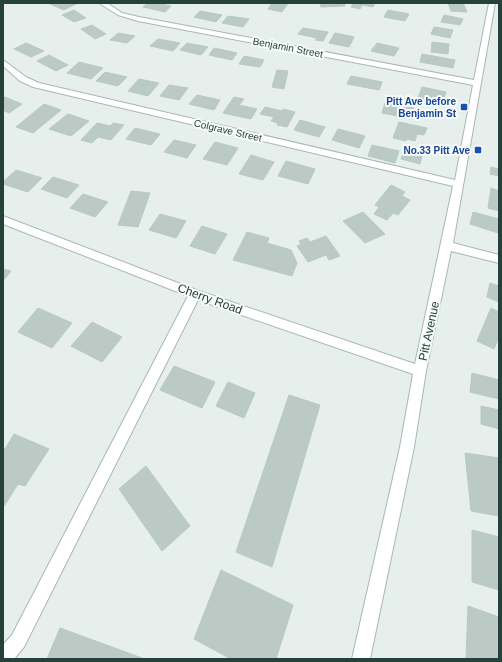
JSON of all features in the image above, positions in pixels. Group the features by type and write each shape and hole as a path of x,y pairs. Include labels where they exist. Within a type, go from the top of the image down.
{"street":[{"name":"Benjamin Street","path":"102,3 120,14 138,19 477,83"},
{"name":"Pitt Avenue","path":"361,659 407,447 420,371 447,246 492,3"},
{"name":"Colgrave Street","path":"3,62 23,79 36,84 458,184"},
{"name":"Cherry Road","path":"3,220 194,294 420,371"},
{"path":"447,246 499,259"},
{"path":"3,658 18,641 194,294"}],"building":[{"path":"148,3 171,6 165,12 143,7"},
{"path":"272,3 288,3 282,12 268,9"},
{"path":"320,3 344,3 345,6 321,7"},
{"path":"353,3 375,3 373,7 362,5 360,9 351,7"},
{"path":"448,3 463,3 467,12 451,11"},
{"path":"50,4 76,4 64,10"},
{"path":"74,10 86,18 74,22 62,15"},
{"path":"388,10 409,14 405,21 384,17"},
{"path":"200,11 222,15 216,22 194,17"},
{"path":"444,15 463,19 460,25 441,22"},
{"path":"228,16 249,19 243,27 222,23"},
{"path":"92,25 106,34 95,39 81,29"},
{"path":"434,27 453,30 450,38 431,34"},
{"path":"303,28 328,32 323,41 315,40 317,38 298,34"},
{"path":"118,33 135,36 127,43 110,40"},
{"path":"335,33 354,37 349,47 329,43"},
{"path":"158,39 180,43 173,51 150,46"},
{"path":"432,42 449,44 448,54 431,52"},
{"path":"26,43 44,51 31,57 14,49"},
{"path":"187,43 208,47 201,55 180,50"},
{"path":"377,43 399,48 394,56 371,51"},
{"path":"214,48 237,53 232,60 209,55"},
{"path":"422,54 455,60 453,68 420,62"},
{"path":"49,55 68,65 56,71 37,61"},
{"path":"244,56 264,60 260,67 239,64"},
{"path":"79,62 103,68 91,79 67,73"},
{"path":"277,70 288,71 284,89 272,87"},
{"path":"105,72 127,77 118,86 96,81"},
{"path":"351,76 382,82 379,90 347,84"},
{"path":"139,79 159,83 148,96 128,91"},
{"path":"169,85 188,88 179,100 160,96"},
{"path":"422,87 446,92 442,103 418,98"},
{"path":"197,95 220,100 214,110 189,104"},
{"path":"5,97 22,104 9,113 3,110 3,98"},
{"path":"234,97 244,99 239,105 257,109 251,119 223,113"},
{"path":"385,103 414,108 413,119 382,113"},
{"path":"44,104 61,110 33,133 16,127"},
{"path":"265,107 295,112 287,127 277,125 278,123 271,121 274,117 260,114"},
{"path":"68,114 89,121 71,136 49,129"},
{"path":"300,120 325,127 319,137 294,130"},
{"path":"399,122 427,128 424,135 417,134 415,141 407,139 406,141 393,138"},
{"path":"97,123 110,126 113,123 124,125 111,140 98,137 92,143 81,140"},
{"path":"135,128 160,134 151,145 126,139"},
{"path":"338,129 365,136 359,148 332,140"},
{"path":"174,140 196,145 187,158 164,152"},
{"path":"215,142 238,148 227,165 203,159"},
{"path":"372,145 399,151 395,163 368,156"},
{"path":"404,150 422,155 420,164 401,159"},
{"path":"251,155 274,162 263,180 239,174"},
{"path":"286,161 315,169 308,184 278,176"},
{"path":"491,167 499,169 499,176 490,174"},
{"path":"16,170 42,178 28,192 3,184 3,182"},
{"path":"53,177 79,185 67,198 41,189"},
{"path":"391,185 405,192 402,196 410,200 398,215 393,213 387,220 374,214 379,207 375,205"},
{"path":"491,188 499,191 499,211 488,208"},
{"path":"131,191 150,193 138,227 118,225"},
{"path":"83,194 108,202 95,217 70,208"},
{"path":"363,212 385,234 365,243 343,221"},
{"path":"473,212 499,219 498,233 470,224"},
{"path":"160,214 186,221 176,238 149,230"},
{"path":"202,226 227,234 215,254 190,246"},
{"path":"247,232 269,238 267,243 291,250 297,263 292,276 233,260"},
{"path":"326,236 340,256 329,260 326,255 308,262 297,246 301,244 299,241 307,238 310,242"},
{"path":"3,269 11,271 3,281"},
{"path":"490,283 499,286 499,302 487,297"},
{"path":"38,308 72,323 52,348 18,332"},
{"path":"491,308 499,312 499,337 494,349 477,341"},
{"path":"92,322 122,337 102,362 71,346"},
{"path":"174,366 215,382 202,408 160,390"},
{"path":"472,373 499,380 499,399 470,392"},
{"path":"228,382 255,393 244,418 216,406"},
{"path":"289,395 320,405 272,567 236,552"},
{"path":"481,406 499,410 499,429 481,424"},
{"path":"14,434 49,449 25,486 18,484 3,508 3,447 5,449"},
{"path":"465,453 499,458 499,516 471,511"},
{"path":"146,466 190,526 162,551 119,489"},
{"path":"472,530 499,537 499,590 472,582"},
{"path":"221,570 293,605 276,659 231,659 194,639"},
{"path":"468,606 499,617 499,659 466,659"},
{"path":"60,628 142,658 142,659 47,659"}],"place":[{"name":"Pitt Ave before Benjamin St","path":"464,107"},
{"name":"No.33 Pitt Ave","path":"478,150"}]}
